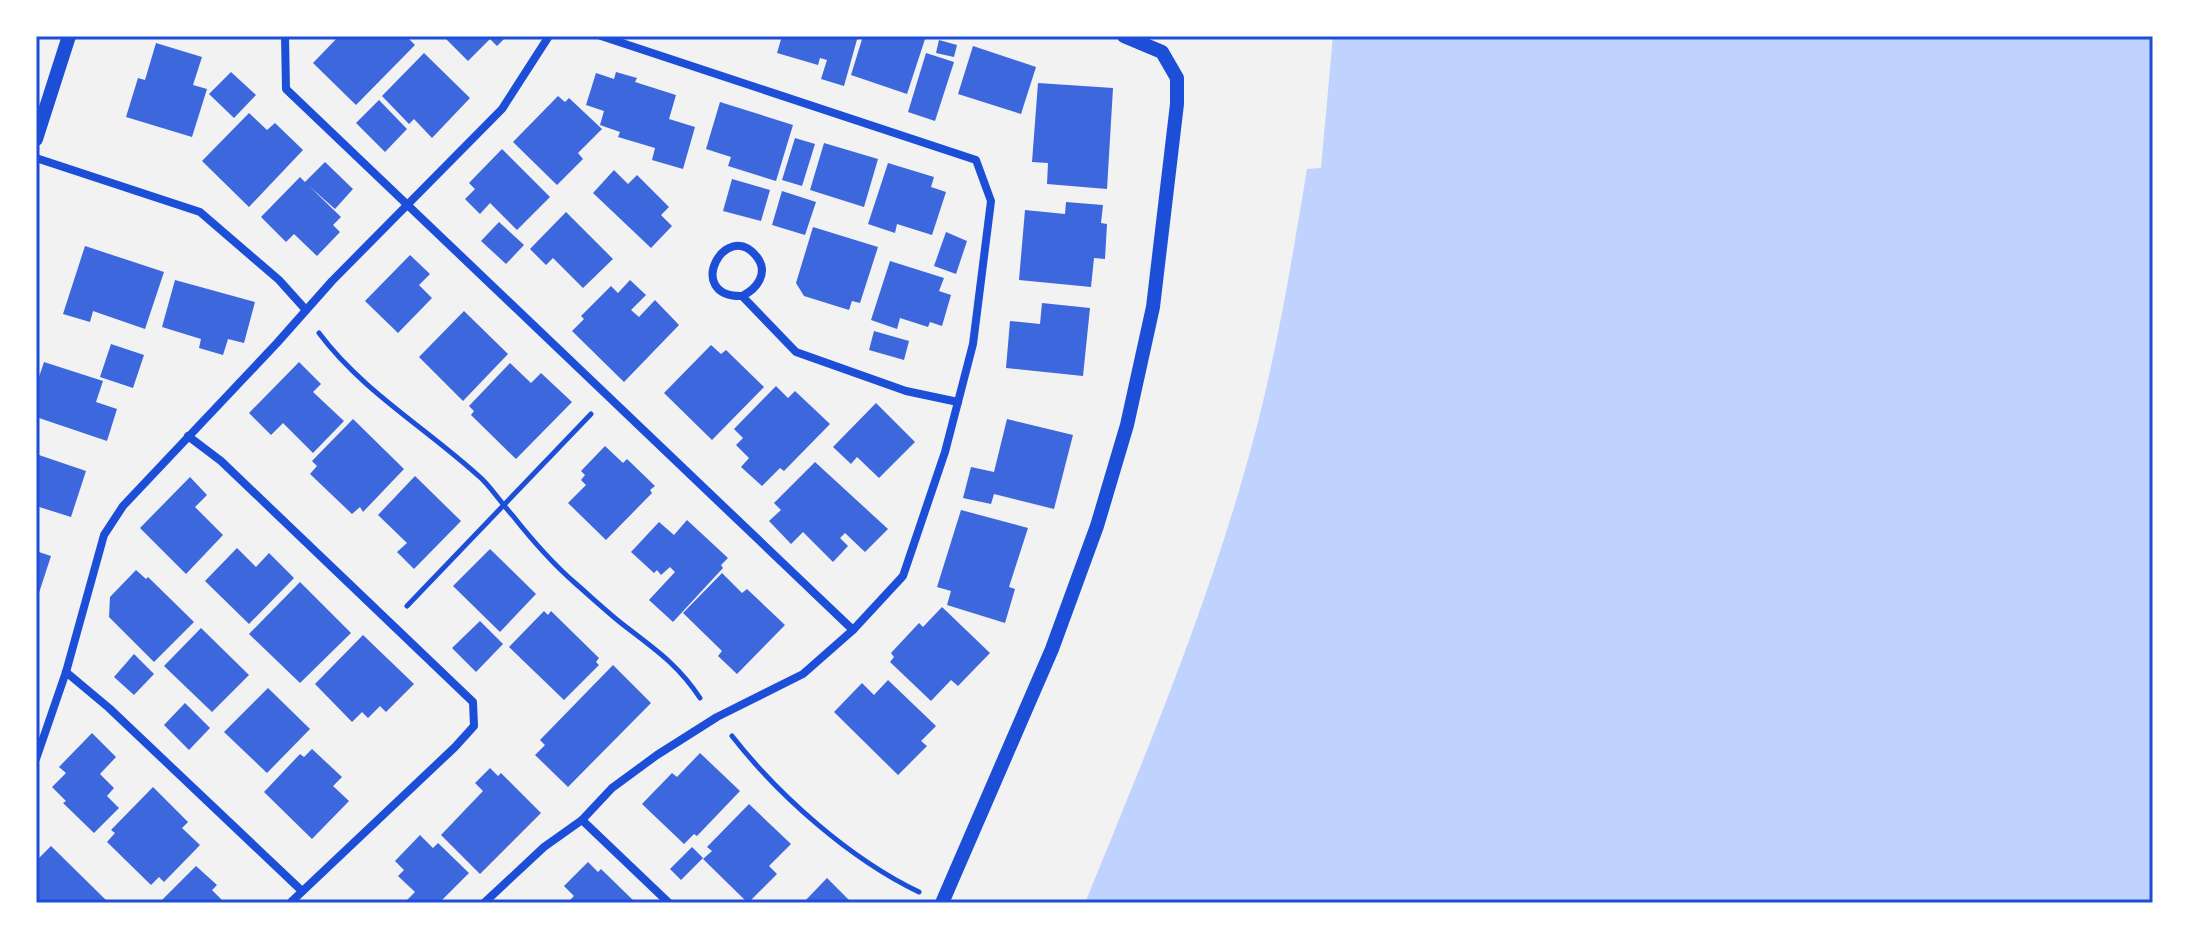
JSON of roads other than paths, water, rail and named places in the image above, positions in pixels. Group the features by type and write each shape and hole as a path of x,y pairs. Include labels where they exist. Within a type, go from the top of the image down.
{"street":[{"path":"36,139 69,36"},
{"path":"285,36 286,89 853,630"},
{"path":"36,759 66,672 104,535 123,506 407,204 502,109 549,36"},
{"path":"484,903 544,847 582,820 612,788 657,755 717,717 803,674 853,630 903,576 945,452 973,344 991,201 976,160 601,36"},
{"path":"942,903 1052,649 1092,540 1127,425 1153,307 1177,104 1177,78 1162,52 1124,36"},
{"path":"36,158 200,212 279,280 306,310"},
{"path":"732,247 751,251 761,266 762,276 758,286 742,296 732,297 723,293 716,286 713,276 712,267 716,258 732,247"},
{"path":"742,296 796,352 906,391 958,402"},
{"path":"188,436 221,461 473,702 474,726 290,903"},
{"path":"66,672 109,708 302,891"},
{"path":"582,820 669,903"}],"water":[{"path":"1333,36 2153,36 2153,903 1085,903 1190,639 1254,439 1272,362 1307,169 1321,168"}]}
